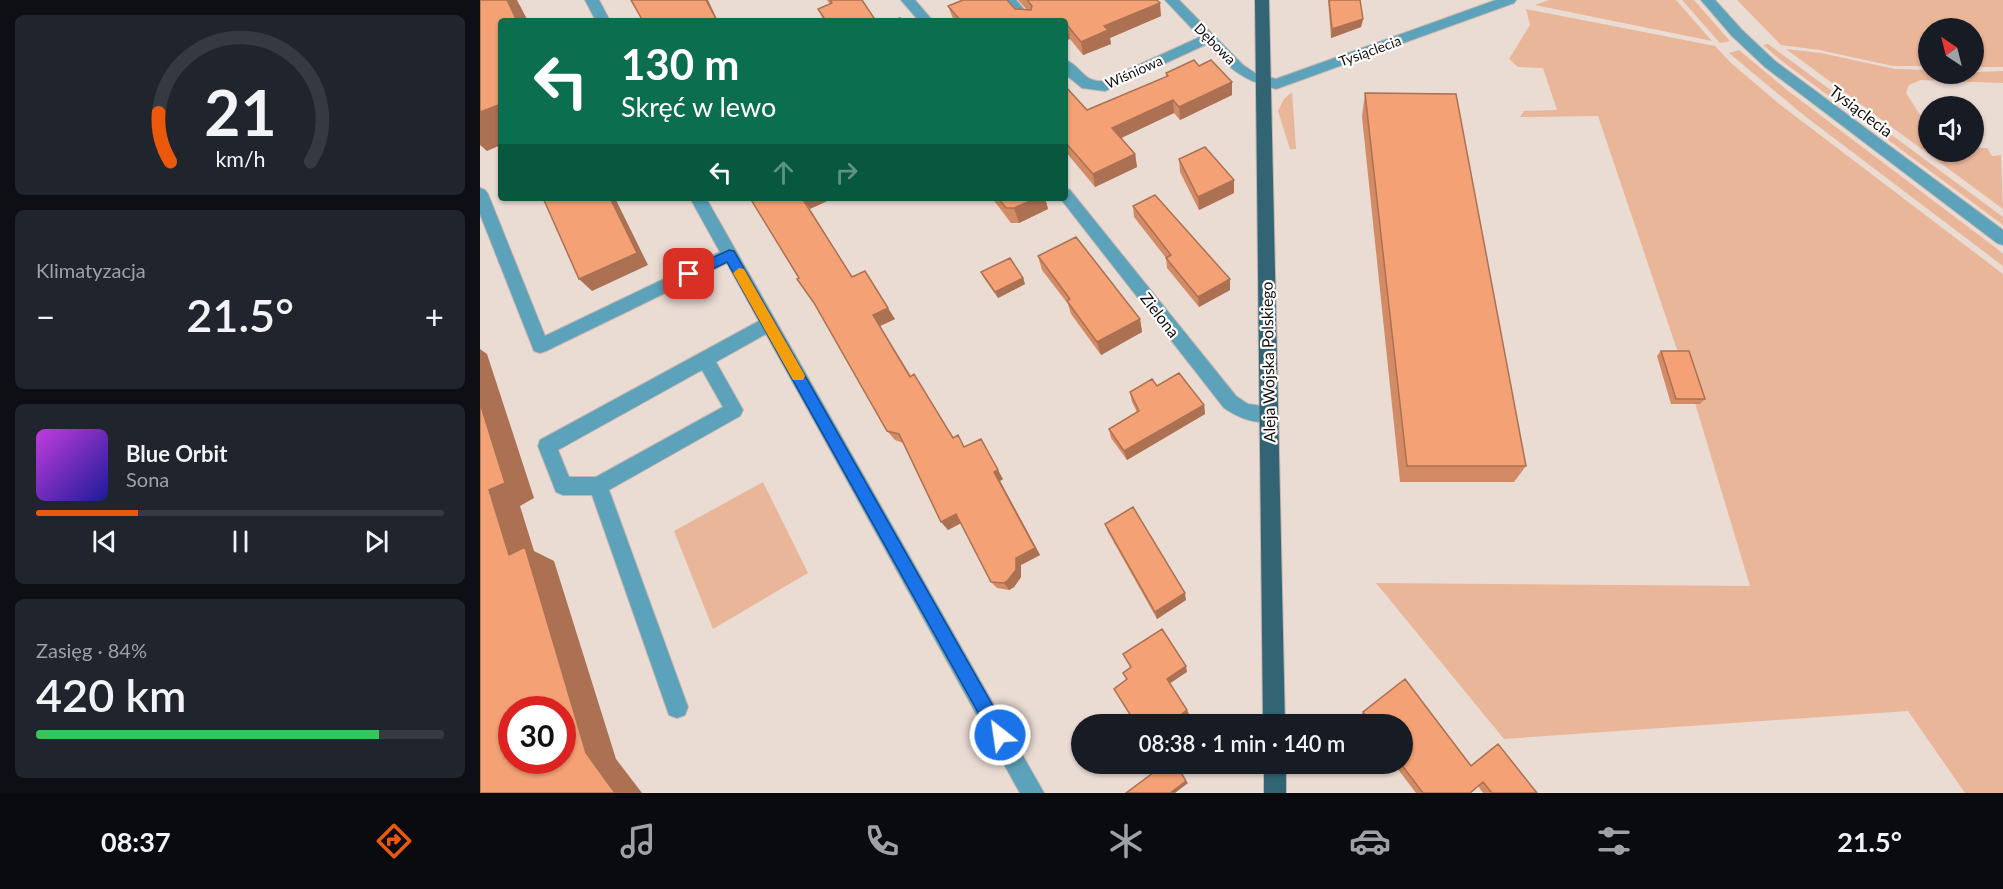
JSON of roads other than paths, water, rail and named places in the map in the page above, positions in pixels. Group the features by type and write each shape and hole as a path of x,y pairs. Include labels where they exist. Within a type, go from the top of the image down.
{"main road":[{"name":"Aleja Wojska Polskiego","path":"1262,0 1274,714"},
{"path":"1275,774 1275,793"}],"street":[{"path":"592,0 601,18"},
{"path":"908,0 923,18"},
{"path":"1009,0 1024,18"},
{"name":"Dębowa","path":"1172,0 1244,73 1264,81"},
{"name":"Tysiąclecia","path":"1264,81 1276,84 1509,0"},
{"name":"Tysiąclecia","path":"1708,0 1737,33 1770,64 2003,239"},
{"name":"Wiśniowa","path":"1068,68 1080,82 1091,88 1105,86 1208,38"},
{"path":"480,194 540,346 727,251"},
{"name":"Zielona","path":"1068,198 1230,402 1245,412 1269,414"},
{"path":"701,201 1033,793"},
{"path":"705,359 734,410 598,486 563,486 547,446 705,359 769,324"},
{"path":"598,486 677,707"}]}
